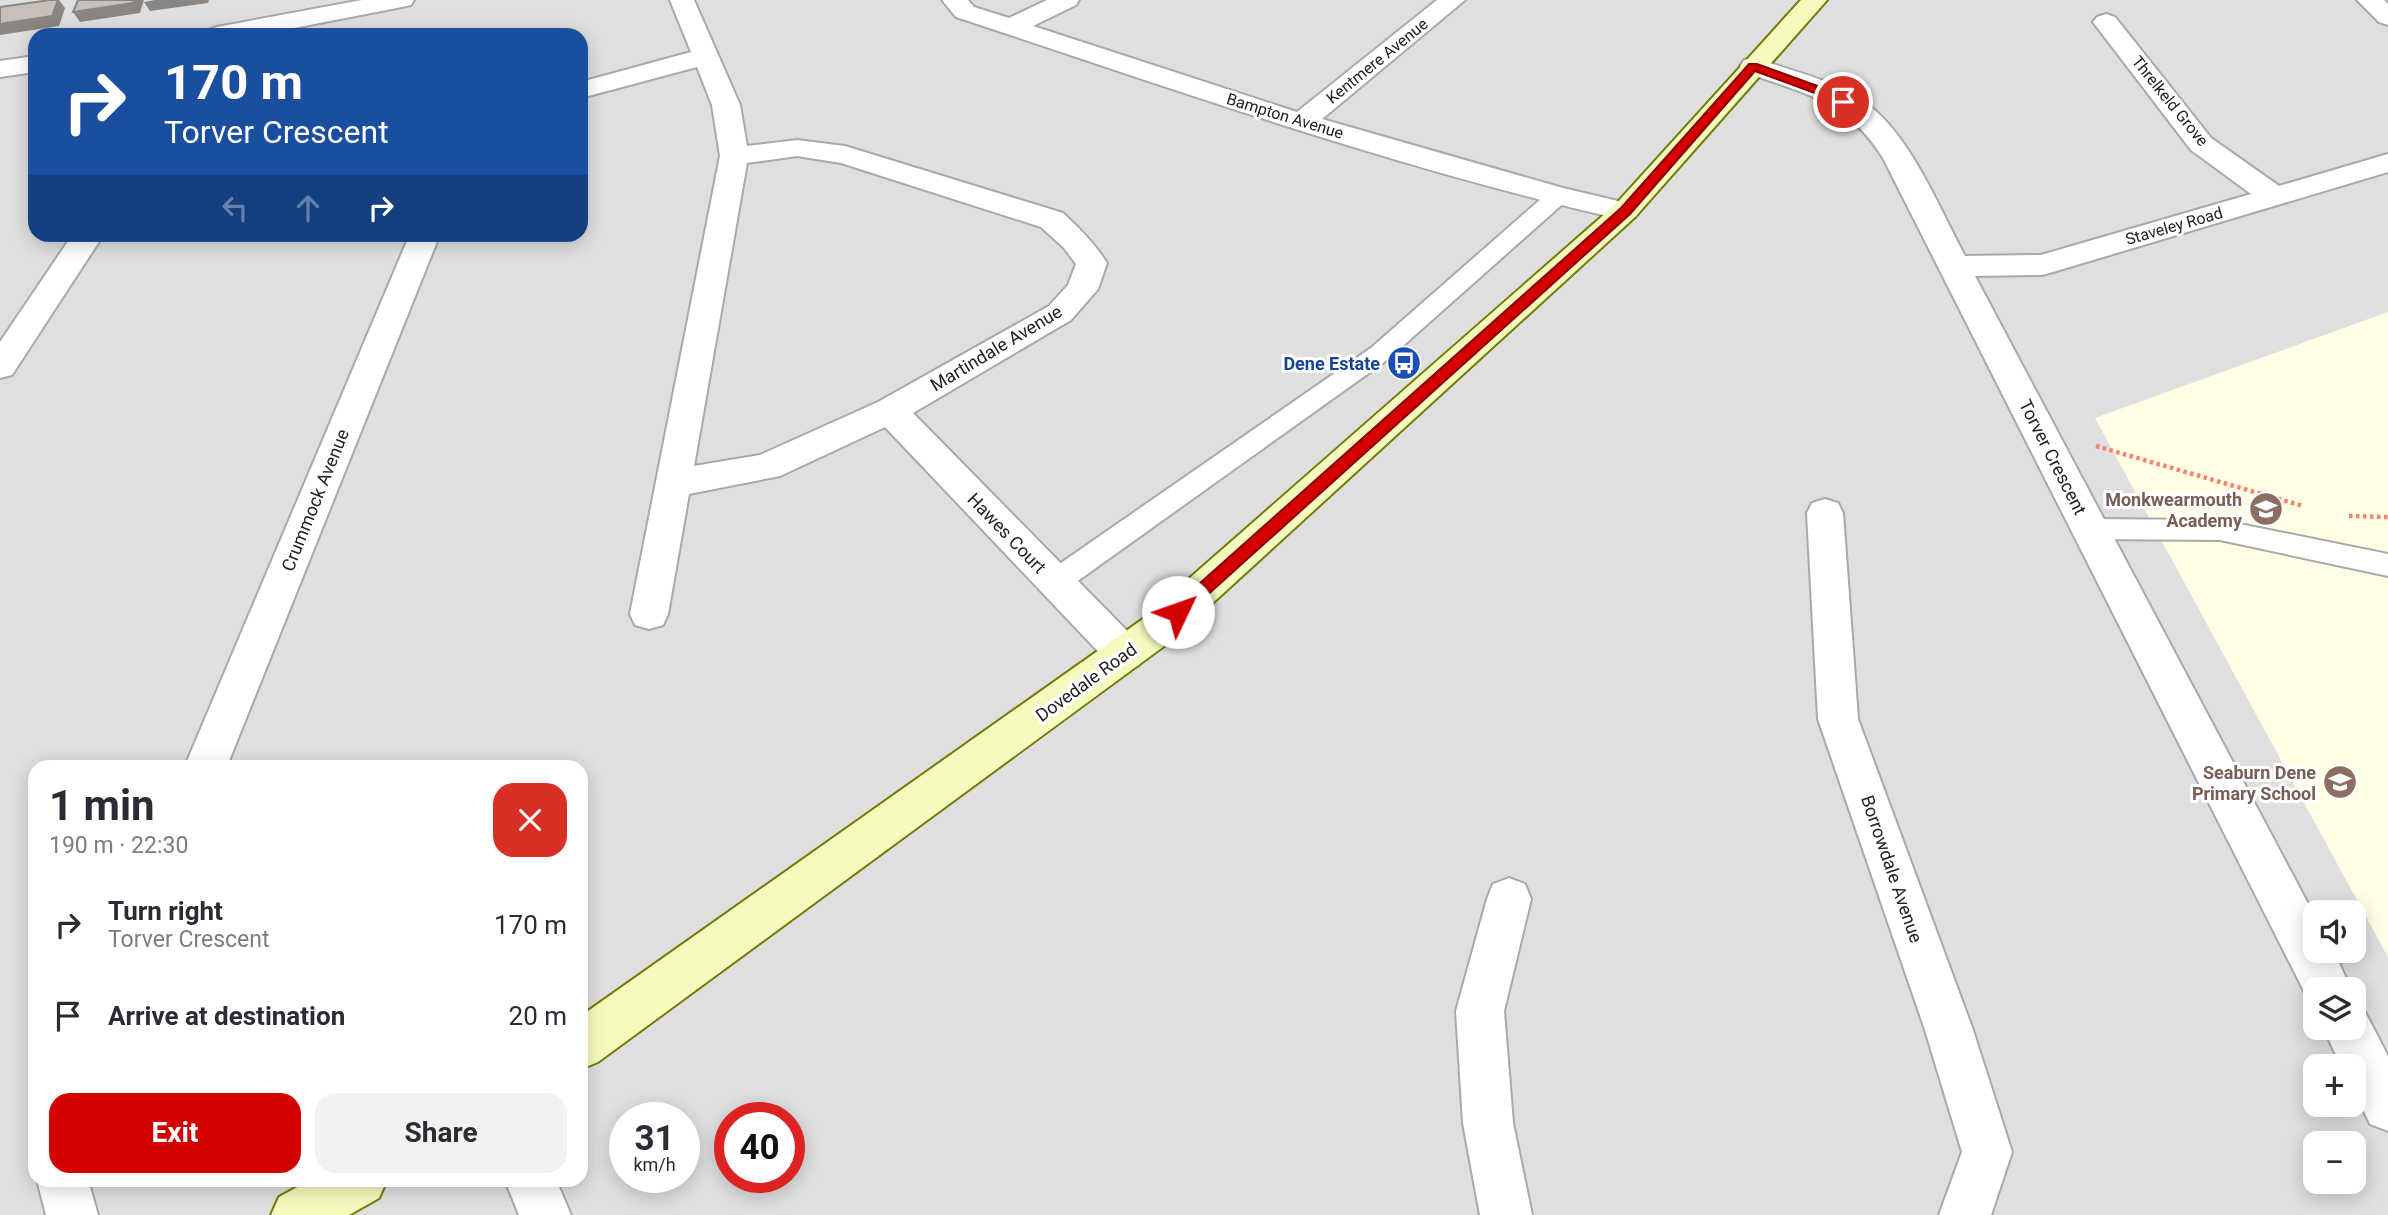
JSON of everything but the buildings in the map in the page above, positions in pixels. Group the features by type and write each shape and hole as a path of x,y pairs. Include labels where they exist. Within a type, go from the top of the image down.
{"street":[{"path":"254,28 402,0"},
{"path":"649,614 734,156 726,105 682,0"},
{"name":"Bampton Avenue","path":"954,0 965,12 1301,122 1558,196 1625,211"},
{"path":"1010,27 1066,0"},
{"name":"Kentmere Avenue","path":"1301,122 1453,0"},
{"name":"Dovedale Road","path":"588,1040 1157,630 1625,211 1815,0"},
{"path":"2369,0 2388,18"},
{"name":"Threlkeld Grove","path":"2106,22 2201,144 2275,197"},
{"path":"588,88 706,56"},
{"path":"0,69 28,65"},
{"name":"Torver Crescent","path":"1753,66 1827,93 1858,111 1891,147 1956,266 2322,977"},
{"name":"Martindale Avenue","path":"675,483 768,467 890,411 1060,313 1082,289 1092,263 1075,241 1052,220 845,155 797,148 734,156"},
{"name":"Staveley Road","path":"1956,266 2042,265 2388,163"},
{"path":"0,367 84,242"},
{"name":"Crummock Avenue","path":"208,760 422,242"},
{"name":"Hawes Court","path":"890,411 1125,654"},
{"name":"Borrowdale Avenue","path":"1825,513 1838,719 1949,1030 1987,1152 1965,1215"},
{"path":"1506,1215 1488,1123 1480,1011 1508,899"},
{"path":"2354,1040 2388,1106"},
{"path":"65,1187 72,1215"},
{"path":"297,1215 348,1187"},
{"path":"534,1187 545,1215"}],"lane":[{"path":"1055,582 1379,354 1558,196"},
{"path":"2090,529 2221,530 2388,565"}],"path":[{"path":"2039,429 2307,508"},
{"path":"2347,516 2388,517"}],"shaded area":[{"path":"0,0 2388,0 2388,312 2096,419 2357,900 2303,900 2303,963 2366,963 2366,916 2388,957 2388,1215 0,1215"},
{"name":"Monkwearmouth Academy","path":"2388,312 2388,957 2366,917 2366,900 2357,900 2095,418"}],"place":[{"name":"Dene Estate","path":"1404,363"},
{"name":"Monkwearmouth Academy","path":"2266,509"},
{"name":"Seaburn Dene Primary School","path":"2340,782"}],"route":[{"path":"1178,612 1625,211 1753,66 1827,93 1843,102"}]}
